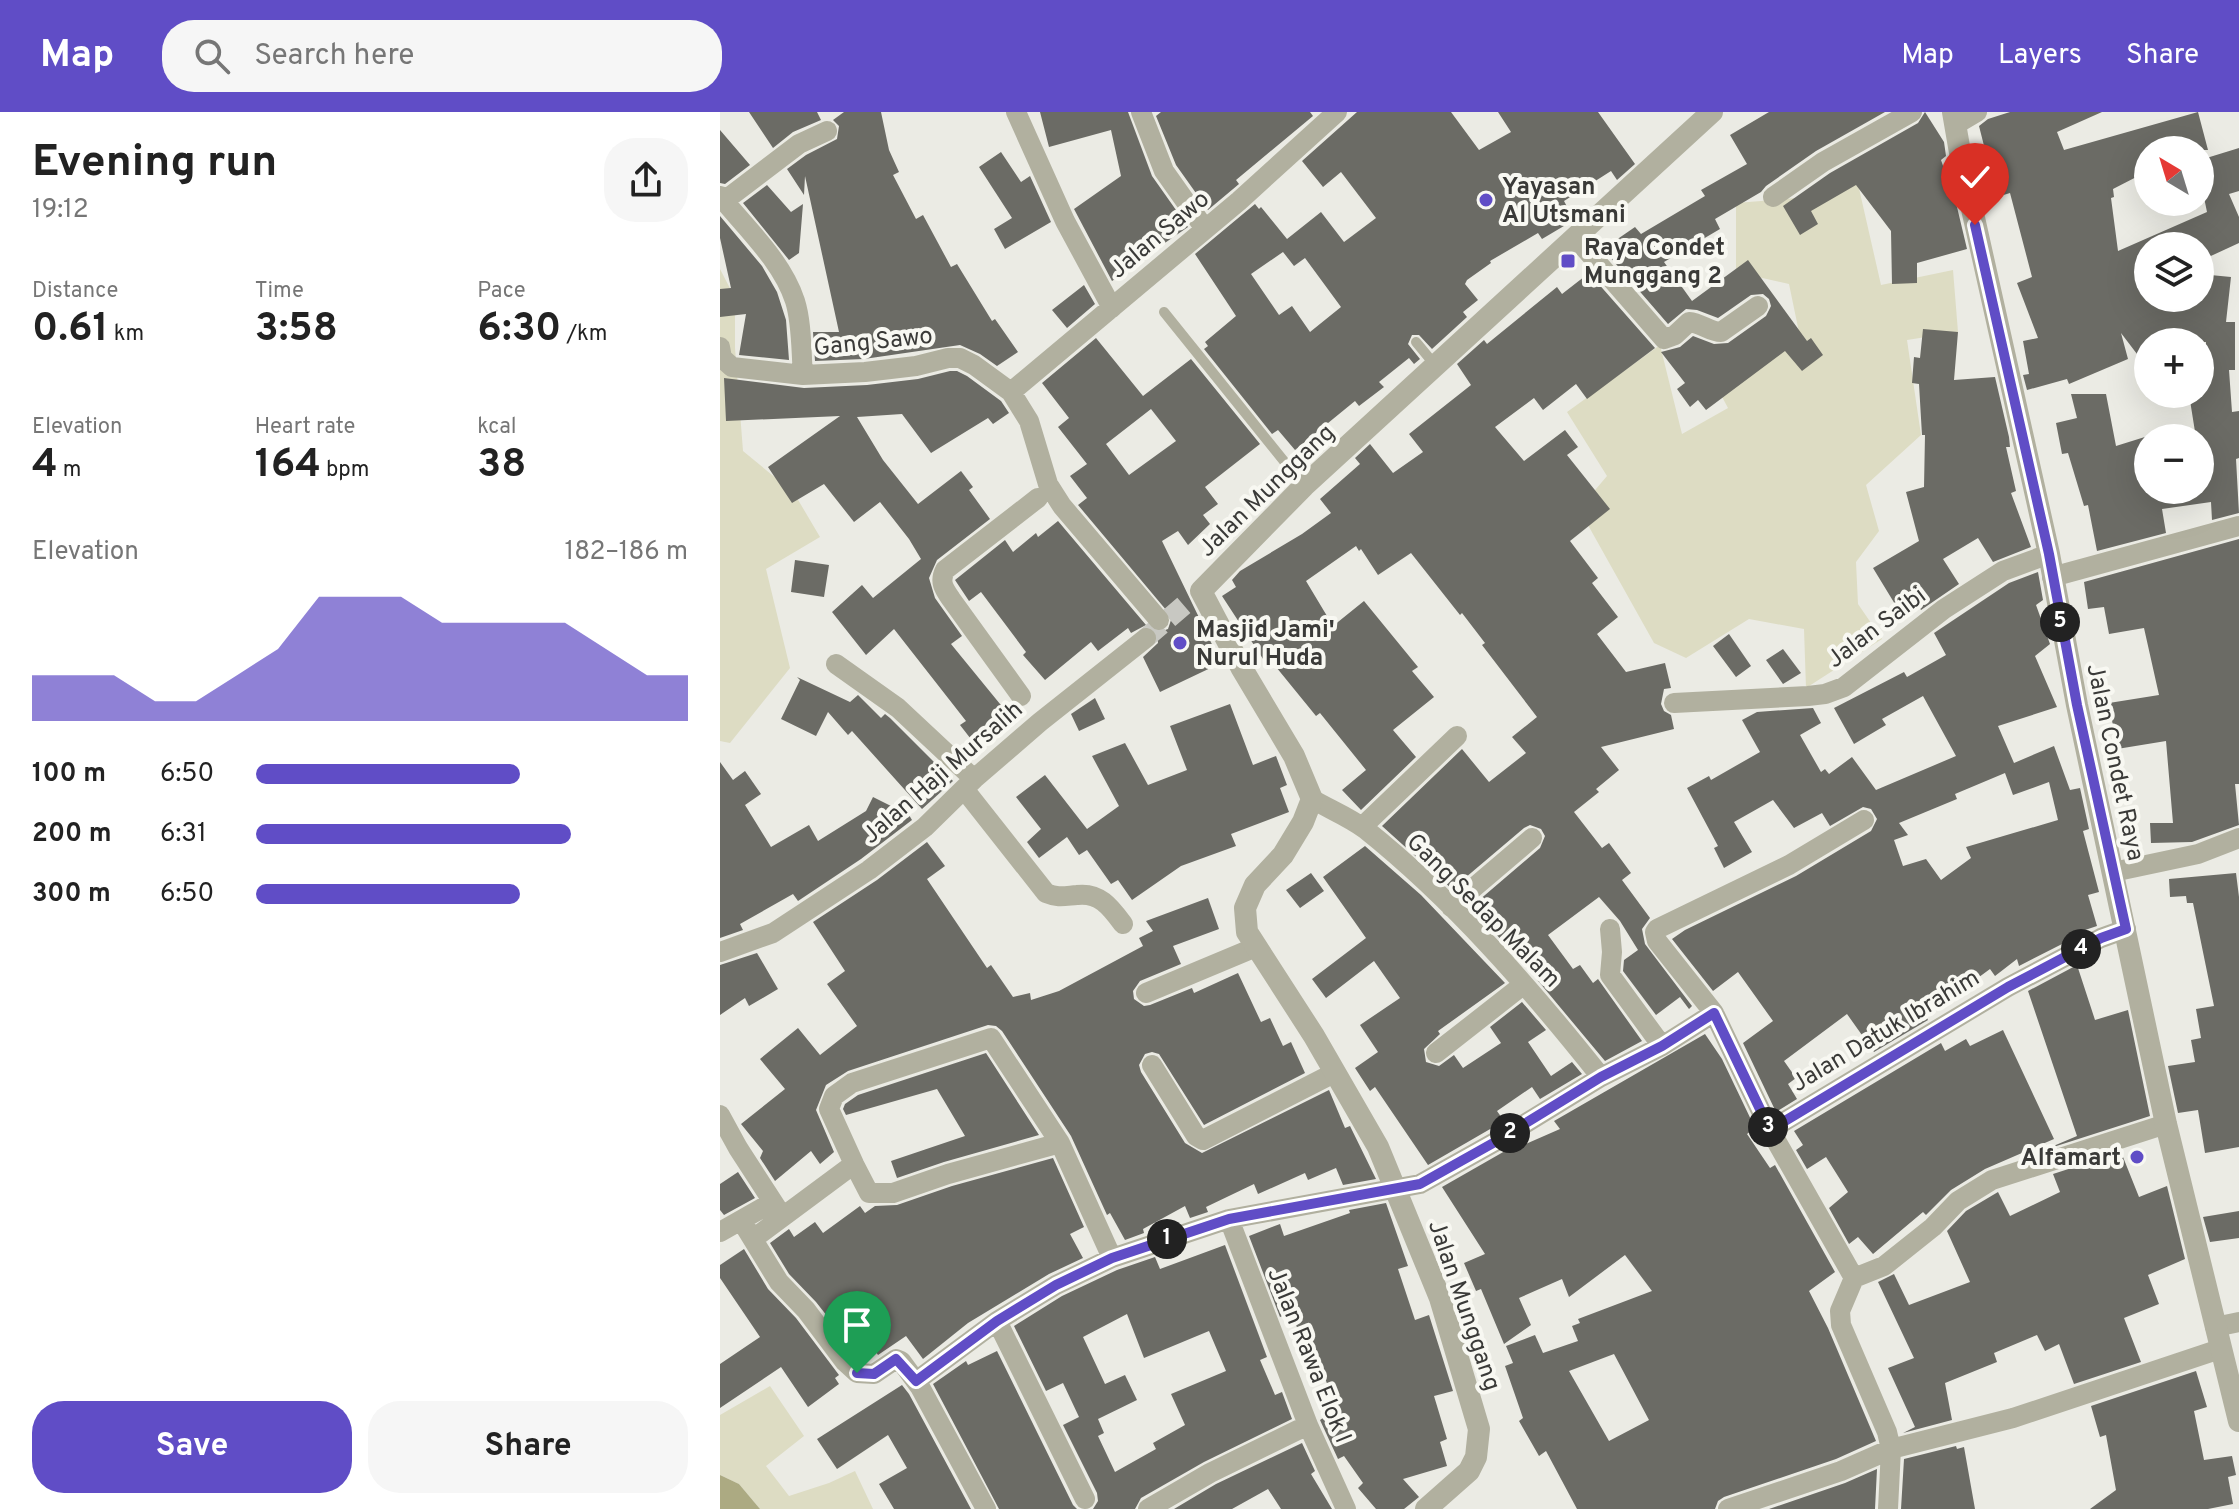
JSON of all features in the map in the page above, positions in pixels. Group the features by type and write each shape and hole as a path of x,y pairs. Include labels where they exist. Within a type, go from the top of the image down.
{"street":[{"path":"1016,112 1065,221 1112,308"},
{"path":"1141,112 1164,171 1205,229"},
{"name":"Jalan Sawo","path":"1011,392 1205,229 1337,112"},
{"name":"Jalan Munggang","path":"1426,1509 1469,1471 1476,1457 1479,1429 1440,1298 1378,1147 1314,1036 1247,932 1245,908 1255,885 1283,855 1303,822 1312,799 1294,756 1196,595 1304,486 1712,112"},
{"path":"1773,197 1823,162 1912,112"},
{"path":"1954,118 1977,112"},
{"name":"Jalan Condet Raya","path":"1954,118 1968,195 2049,554 2166,1124 2239,1421"},
{"path":"722,198 799,144 827,131"},
{"name":"Gang Sawo","path":"722,198 774,261 790,289 796,304 803,375 865,372 960,358 1011,392 1029,421 1048,484 1062,506 1159,620"},
{"path":"1575,237 1664,339 1675,335 1689,322 1702,323 1715,332 1721,332 1758,306"},
{"path":"720,347 722,358 732,367 803,375"},
{"path":"1030,708 946,591 942,576 945,570 1038,498"},
{"path":"2052,577 2239,526"},
{"name":"Jalan Saibi","path":"1674,703 1808,696 1844,687 1955,601 2003,571 2049,554"},
{"name":"Jalan Haji Mursalih","path":"720,952 773,933 819,904 925,827 969,784 1030,708 1146,638"},
{"path":"836,664 898,708 969,784 1046,893 1059,898 1090,895 1108,905 1123,924"},
{"path":"1362,827 1457,736"},
{"name":"Gang Sedap Malam","path":"1312,799 1362,827 1451,907 1557,1022 1601,1077"},
{"path":"1854,1278 1770,1130 1714,1013 1657,941 1657,929 1789,865 1864,820"},
{"path":"1451,907 1532,838"},
{"path":"2113,872 2198,854 2239,838"},
{"path":"1610,929 1610,975 1662,1046"},
{"name":"Jalan Datuk Ibrahim","path":"1770,1130 2008,987 2101,938 2126,929"},
{"path":"1146,993 1256,947"},
{"path":"1436,1053 1523,985"},
{"path":"916,1381 997,1321 1056,1285 1112,1258 1229,1219 1420,1184 1714,1013"},
{"path":"1060,1143 948,1174 893,1193 869,1193 829,1109 834,1096 852,1083 991,1038 1060,1143 1112,1258"},
{"path":"1152,1065 1196,1136 1203,1140 1334,1073"},
{"path":"720,1115 778,1209"},
{"path":"1888,1509 1891,1449 1887,1432 1841,1325 1840,1311 1854,1278 1884,1266 1933,1227 1958,1201 1992,1180 2017,1169 2166,1124"},
{"path":"720,1232 741,1220 778,1209 854,1164"},
{"path":"753,1239 778,1209"},
{"name":"Jalan Rawa Elok I","path":"1229,1219 1308,1425 1346,1509"},
{"path":"741,1220 779,1282 806,1310 845,1362 857,1373 874,1374 896,1359 916,1381 986,1509"},
{"path":"997,1321 1085,1499"},
{"path":"1728,1509 1841,1471 1891,1449 2013,1418 2217,1338 2239,1322"},
{"path":"1148,1509 1210,1473 1308,1425"}],"lane":[{"path":"1164,312 1304,486"},
{"path":"1416,342 1435,365"}],"green space":[{"path":"1858,184 1881,285 1953,270 1958,332 1907,340 1921,435 1866,485 1879,531 1856,562 1858,604 1882,639 1806,688 1804,629 1749,619 1686,658 1654,643 1579,509 1607,476 1567,412 1660,345 1682,434 1728,408 1713,380 1801,342 1789,284 1736,272 1736,203 1821,196"},
{"path":"720,269 735,298 735,348 743,451 794,493 820,537 766,569 790,668 730,743 720,741"},
{"path":"770,1386 804,1436 766,1466 789,1496 855,1471 873,1509 760,1509 739,1484 720,1475 720,1415"}],"shaded area":[{"path":"720,1475 739,1484 760,1509 720,1509"}],"building":[{"path":"749,112 817,112 821,120 793,132 773,148"},
{"path":"844,112 881,112 889,150 899,172 893,175 916,219 923,215 951,267 957,264 992,321 995,319 1018,352 997,366 960,345 864,359 815,361 813,332 839,332 805,176 804,195 787,169 837,139 839,126 833,120"},
{"path":"1040,112 1128,112 1152,176 1188,227 1112,281 1074,209 1121,176 1111,130 1049,147"},
{"path":"1161,112 1310,112 1313,116 1236,180 1239,184 1208,210 1176,165 1156,116"},
{"path":"1357,112 1451,112 1479,150 1511,132 1498,112 1598,112 1635,164 1617,180 1611,171 1564,201 1574,220 1542,239 1538,233 1490,261 1467,280 1465,284 1478,300 1463,312 1467,317 1432,349 1419,335 1412,335 1408,344 1420,359 1414,364 1409,358 1379,382 1384,387 1359,406 1355,401 1295,450 1278,430 1272,434 1204,349 1208,346 1205,342 1236,316 1195,254 1255,204 1259,209 1261,207 1287,239 1321,212 1344,242 1376,218 1341,172 1323,187 1302,161","holes":["1283,252 1294,266 1305,258 1341,307 1310,332 1292,306 1279,315 1251,274"]},
{"path":"1769,112 1885,112 1816,151 1761,192 1715,219 1720,229 1664,262 1692,301 1748,260 1807,341 1811,338 1823,355 1802,371 1785,351 1706,410 1698,400 1690,407 1677,389 1685,383 1661,352 1680,347 1693,336 1714,344 1728,343 1766,316 1771,306 1769,299 1763,294 1751,295 1718,318 1686,309 1668,324 1603,249 1635,227 1641,234 1705,196 1701,190 1747,164 1730,135"},
{"path":"1925,112 1944,142 1946,156 1941,160 1967,249 1917,263 1917,283 1892,284 1891,231 1856,185 1811,211 1818,224 1800,235 1783,206 1830,173 1918,123"},
{"path":"2010,112 2102,112 2057,132 2064,150 2198,112 2204,136 2134,136 2134,178 2113,189 2114,197 2111,198 2118,251 2134,244 2134,312 2214,312 2214,275 2231,277 2226,322 2235,322 2235,370 2229,370 2232,412 2239,411 2239,458 2236,459 2239,513 2212,520 2214,424 2194,424 2191,408 2214,408 2214,328 2134,328 2134,350 2121,333 2128,359 2069,384 2067,379 2027,390 2023,375 2029,374 2023,341 2038,338 2017,283 2032,277 2010,193 1997,197 1979,126 1988,119"},
{"path":"720,130 750,165 725,184 720,183"},
{"path":"2239,148 2239,191 2229,194 2239,217 2239,243 2214,255 2214,232 2161,232 2198,216 2214,216 2214,156"},
{"path":"1001,152 1021,182 1030,176 1051,222 1005,249 994,229 1012,218 979,167"},
{"path":"767,185 791,212 803,204 799,253 789,260 743,203"},
{"path":"720,216 762,266 777,292 786,320 789,360 739,355 746,314 720,317 720,289 731,288 720,238"},
{"path":"1589,273 1655,348 1587,399 1576,384 1543,410 1534,398 1495,427 1524,461 1565,430 1578,447 1567,455 1610,509 1570,541 1598,578 1592,583 1618,617 1597,634 1626,672 1665,663 1671,688 1664,689 1661,704 1664,711 1671,715 1674,729 1601,747 1619,770 1596,789 1599,792 1574,812 1602,848 1609,843 1631,873 1622,880 1650,918 1642,929 1645,944 1692,1006 1689,1009 1680,997 1656,1015 1623,971 1624,960 1638,950 1620,921 1599,897 1548,935 1573,969 1580,965 1593,983 1598,979 1642,1041 1605,1061 1529,970 1471,907 1540,848 1545,836 1541,829 1530,825 1524,828 1452,889 1382,826 1462,749 1489,782 1526,753 1512,737 1537,717 1482,645 1485,643 1462,613 1460,615 1411,553 1378,575 1356,546 1306,581 1333,626 1364,601 1418,667 1412,671 1434,697 1393,730 1416,757 1361,810 1342,790 1366,770 1320,713 1316,716 1272,662 1267,665 1222,596 1236,587 1232,580 1240,571 1331,513 1320,499 1360,464 1355,458 1370,444 1393,473 1423,452 1409,434 1471,385 1457,364 1484,340 1487,344 1557,287 1562,294"},
{"path":"1084,285 1095,304 1067,328 1052,310"},
{"path":"1923,329 1958,332 1954,380 1995,377 2009,437 2010,447 2006,447 2016,491 2011,493 2031,547 1993,562 1978,538 1943,559 1959,584 1921,610 1917,603 1901,614 1873,568 1919,541 1906,492 1924,487 1925,435 1922,435 1919,384 1912,383 1914,357 1920,358"},
{"path":"1096,338 1143,396 1191,359 1260,444 1205,487 1218,504 1203,515 1210,524 1188,545 1178,531 1162,541 1221,663 1160,692 1143,657 1158,643 1157,633 1168,629 1172,617 1078,505 1087,498 1070,476 1087,464 1058,427 1069,418 1042,383","holes":["1151,409 1176,441 1129,475 1106,444"]},
{"path":"950,371 967,376 1001,401 1009,413 993,424 988,418 931,453 902,414 857,417 883,460 918,504 961,471 973,487 969,490 990,519 937,560 929,578 935,598 962,636 951,644 1009,715 974,743 960,725 966,721 894,629 866,655 832,612 862,585 873,598 921,559 909,539 880,502 854,522 824,484 792,503 768,467 840,416 726,421 724,378 804,388 867,385 918,379"},
{"path":"2071,394 2106,394 2116,446 2134,440 2134,504 2197,504 2162,509 2166,533 2097,551 2088,505 2084,506 2068,453 2062,454 2056,423 2077,418"},
{"path":"1058,521 1146,625 1131,633 1128,628 1098,651 1091,642 1045,680 1023,655 1026,652 981,592 969,601 955,580 1005,540 1013,552 1036,533 1038,537"},
{"path":"2239,539 2239,784 2235,784 2239,825 2192,842 2151,843 2150,823 2173,823 2166,741 2117,749 2109,703 2159,695 2144,628 2109,634 2104,607 2088,609 2084,582"},
{"path":"795,560 829,565 824,597 791,592"},
{"path":"2038,572 2043,600 2036,605 2050,644 2035,656 2057,707 1998,726 2014,763 2054,746 2070,790 2080,788 2089,829 2083,831 2099,892 2088,895 2097,926 2067,936 2068,941 2019,966 2017,959 1995,976 1990,969 1926,1016 1928,1020 1874,1052 1847,1014 1784,1061 1796,1078 1788,1084 1797,1099 1776,1112 1743,1043 1773,1021 1738,972 1713,991 1672,939 1796,876 1871,831 1877,819 1871,809 1863,807 1830,826 1822,813 1794,828 1773,800 1734,822 1752,852 1724,868 1714,848 1718,846 1687,788 1709,776 1711,780 1760,752 1742,720 1757,712 1813,708 1821,723 1800,735 1821,772 1825,769 1829,774 1852,757 1876,790 1956,756 1923,696 1882,719 1886,725 1854,744 1834,708 1904,672 1907,677 1946,655 1934,633 2009,583","holes":["2005,773 2013,795 2049,782 2058,820 1966,847 1971,858 1941,880 1926,859 1903,866 1894,840 1908,835 1899,823 1957,799 1955,794"]},
{"path":"1729,634 1751,666 1736,677 1713,646"},
{"path":"1783,649 1801,673 1783,684 1766,660"},
{"path":"797,677 850,702 858,695 881,718 885,714 890,718 953,781 922,809 852,731 848,735 828,712 816,736 781,719 800,680"},
{"path":"1095,698 1105,719 1079,731 1071,714"},
{"path":"1230,704 1253,765 1276,756 1287,785 1280,788 1289,812 1231,834 1236,846 1181,866 1132,900 1118,880 1111,884 1087,850 1079,855 1067,837 1039,858 1027,842 1041,829 1016,797 1045,775 1087,829 1119,806 1092,756 1125,743 1148,785 1187,770 1170,726"},
{"path":"720,762 733,780 745,771 761,794 745,805 771,847 809,825 818,841 866,811 873,797 909,815 912,820 798,901 793,894 740,924 743,930 720,938"},
{"path":"927,842 945,866 927,879 987,968 991,965 1013,997 1030,993 1031,1000 1059,991 1143,946 1139,938 1153,931 1146,921 1208,898 1219,929 1173,946 1181,964 1140,981 1133,991 1134,999 1144,1006 1150,1005 1192,988 1194,993 1238,973 1261,1022 1270,1018 1283,1046 1291,1042 1305,1073 1204,1125 1159,1054 1145,1054 1139,1065 1141,1072 1185,1143 1202,1153 1329,1090 1345,1128 1350,1126 1376,1179 1343,1185 1336,1168 1308,1180 1305,1173 1258,1194 1254,1184 1206,1207 1208,1212 1190,1218 1185,1206 1143,1229 1144,1233 1125,1240 1110,1213 1107,1215 1071,1136 1002,1031 988,1025 848,1071 826,1085 816,1110 834,1152 820,1164 811,1151 775,1181 760,1158 763,1151 741,1124 785,1089 760,1059 798,1028 820,1055 857,1026 827,984 845,971 813,922"},
{"path":"1365,846 1421,895 1505,983 1438,1031 1440,1034 1424,1049 1426,1062 1439,1066 1454,1055 1463,1068 1501,1043 1490,1027 1522,1002 1546,1030 1528,1042 1551,1076 1572,1062 1582,1074 1540,1099 1532,1087 1497,1111 1504,1121 1428,1165 1375,1087 1370,1091 1355,1068 1378,1052 1360,1025 1400,998 1374,961 1326,998 1312,979 1366,938 1323,877"},
{"path":"1311,873 1324,891 1300,908 1286,890"},
{"path":"2236,873 2239,897 2239,1147 2205,1153 2198,1110 2178,1113 2168,1066 2195,1062 2191,1040 2201,1038 2196,1009 2214,1006 2193,903 2187,903 2186,896 2170,897 2169,879"},
{"path":"757,953 778,989 749,1006 745,998 720,1015 720,965"},
{"path":"2077,965 2095,1020 2128,1010 2150,1116 2044,1150 2077,1136 2028,991"},
{"path":"2003,1030 2054,1139 1985,1169 1951,1190 1926,1215 1923,1212 1873,1254 1858,1237 1849,1244 1829,1208 1848,1192 1826,1157 1807,1169 1796,1150 1803,1145 1794,1131 1941,1043 1945,1051 1966,1039 1970,1046"},
{"path":"1705,1034 1722,1059 1755,1128 1747,1134 1770,1168 1775,1165 1835,1272 1809,1291 1876,1441 1836,1459 1724,1497 1715,1509 1577,1509 1546,1451 1539,1456 1519,1421 1523,1418 1505,1366 1513,1363 1506,1346 1535,1335 1543,1353 1578,1341 1572,1326 1580,1323 1578,1319 1652,1291 1625,1255 1569,1297 1562,1279 1519,1298 1531,1325 1504,1344 1481,1289 1476,1291 1464,1263 1485,1254 1442,1187 1519,1143 1521,1146 1560,1129 1554,1121","holes":["1614,1354 1649,1420 1609,1441 1569,1371"]},
{"path":"986,1053 1039,1135 897,1178 891,1161 965,1136 937,1089 846,1115 843,1109 858,1095"},
{"path":"2121,1152 2139,1197 2167,1186 2185,1259 2148,1275 2159,1304 2124,1318 2141,1362 2074,1384 2059,1344 2045,1351 2037,1335 1994,1353 1997,1362 1945,1383 1952,1420 1903,1433 1915,1427 1888,1368 1914,1358 1878,1282 1894,1274 1909,1305 1970,1282 1947,1231 1966,1211 1998,1192 2010,1216 2060,1192 2053,1174"},
{"path":"1053,1158 1084,1227 1070,1234 1083,1258 1049,1274 968,1323 923,1359 906,1336 878,1355 874,1349 861,1359 816,1302 789,1274 770,1243 789,1229 794,1237 815,1222 823,1233 860,1206 865,1213 875,1206 897,1205"},
{"path":"738,1172 755,1198 724,1215 720,1210 720,1184"},
{"path":"1386,1203 1408,1266 1398,1269 1415,1320 1429,1315 1453,1391 1434,1396 1447,1439 1440,1442 1447,1466 1403,1479 1419,1497 1404,1509 1376,1509 1358,1488 1363,1483 1344,1456 1338,1459 1320,1420 1336,1409 1313,1344 1304,1348 1292,1313 1280,1317 1249,1236 1280,1224 1284,1236 1350,1213 1349,1210"},
{"path":"2239,1211 2239,1238 2210,1242 2203,1217"},
{"path":"1225,1245 1267,1357 1260,1360 1275,1395 1282,1392 1292,1419 1204,1462 1141,1498 1135,1509 1093,1509 1098,1501 1097,1493 1063,1425 1079,1417 1063,1383 1046,1391 1014,1326 1062,1296 1117,1270 1155,1257 1160,1269","holes":["1127,1314 1144,1358 1209,1331 1226,1371 1171,1394 1185,1425 1153,1443 1156,1449 1115,1472 1098,1436 1104,1433 1098,1419 1137,1400 1125,1375 1105,1384 1083,1337"]},
{"path":"744,1249 768,1289 796,1318 839,1375 835,1378 839,1384 808,1407 781,1367 720,1408 720,1364 760,1337 720,1278 720,1265"},
{"path":"997,1351 1077,1509 999,1509 933,1384 966,1361 968,1365"},
{"path":"2196,1371 2207,1407 2194,1411 2204,1460 2232,1456 2236,1475 2228,1477 2233,1504 2208,1509 2090,1509 2116,1490 2106,1435 2100,1437 2091,1406"},
{"path":"902,1385 971,1509 894,1509 879,1484 907,1468 888,1435 837,1469 817,1439"},
{"path":"1302,1443 1315,1471 1311,1474 1332,1509 1281,1509 1268,1489 1232,1509 1174,1509 1216,1484"},
{"path":"1956,1446 1957,1449 1964,1447 1975,1509 1901,1509 1904,1459"},
{"path":"1877,1469 1875,1509 1769,1509 1845,1483"}],"tunnel":[{"path":"1146,638 1190,600"}],"place":[{"name":"Yayasan Al Utsmani","path":"1486,200"},
{"name":"Raya Condet Munggang 2","path":"1568,261"},
{"name":"Masjid Jami' Nurul Huda","path":"1180,643"},
{"name":"Alfamart","path":"2137,1157"}],"route":[{"path":"857,1373 874,1374 896,1359 916,1381 983,1330 1056,1285 1112,1258 1161,1241 1229,1219 1420,1184 1714,1013 1770,1130 2008,987 2101,938 2126,929 2077,705 2049,554 1975,225"}]}
